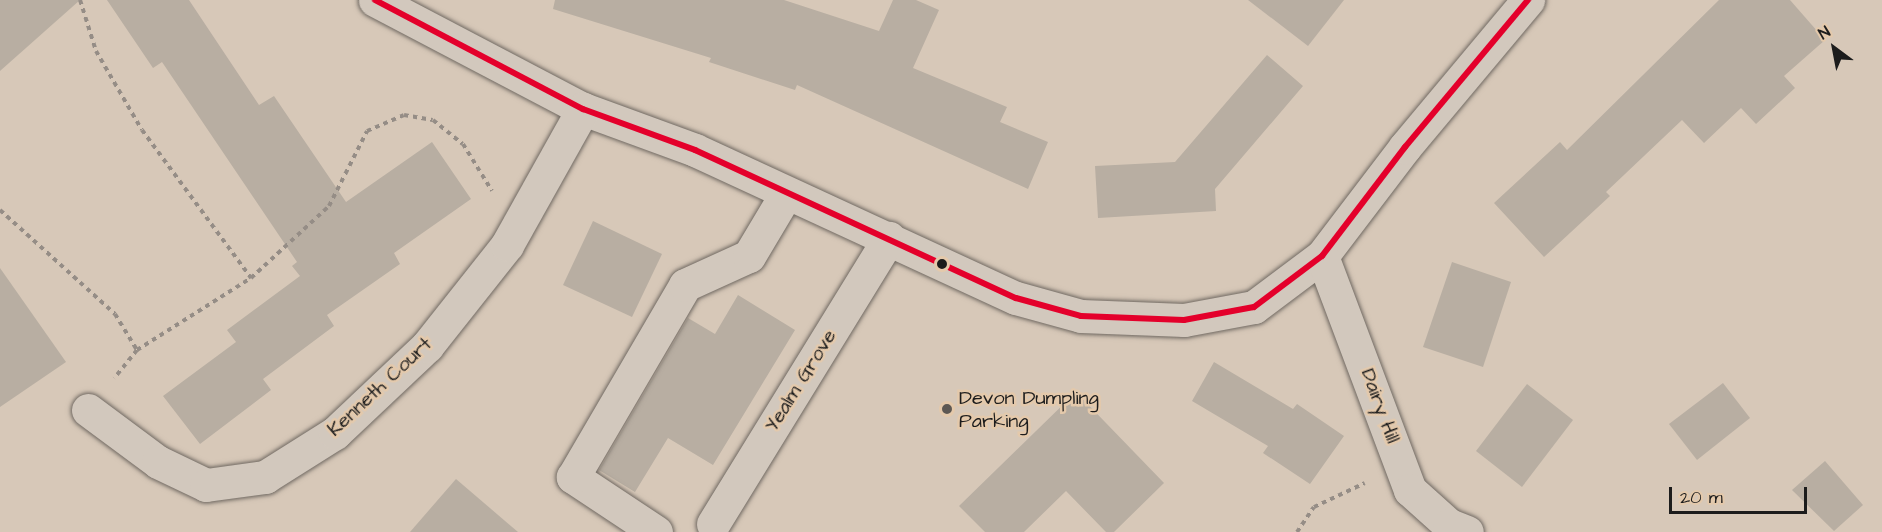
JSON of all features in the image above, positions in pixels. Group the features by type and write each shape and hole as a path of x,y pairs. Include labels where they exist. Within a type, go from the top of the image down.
{"street":[{"path":"375,0 583,109 694,150 1016,298 1081,316 1184,320 1254,307 1322,256 1405,147 1528,0"},
{"name":"Kenneth Court","path":"88,410 158,462 206,485 265,477 335,433 427,346 507,245 583,109"},
{"path":"656,532 573,477 685,285 749,256 786,194"},
{"name":"Yealm Grove","path":"713,524 889,238"},
{"name":"Dairy Hill","path":"1322,256 1410,489 1449,525 1467,532"}],"path":[{"path":"80,0 96,51 142,130 252,278"},
{"path":"88,410 137,350 252,278 328,206 367,130 404,115 433,120 463,144 484,184 522,218"},
{"path":"0,210 115,314 137,350"},
{"path":"1297,532 1314,507 1368,482"}],"building":[{"path":"0,0 80,0 0,71"},
{"path":"107,0 189,0 259,105 274,96 346,202 432,142 471,199 394,253 400,264 327,315 334,326 263,379 271,390 200,444 163,396 236,342 227,330 300,276 292,266 297,262 162,62 153,68"},
{"path":"555,0 784,0 879,31 893,0 916,0 939,10 913,68 1007,107 1000,122 1048,142 1028,189 797,85 795,90 709,62 711,58 553,9"},
{"path":"1248,0 1344,0 1308,46"},
{"path":"1719,0 1790,0 1825,40 1784,76 1795,88 1756,124 1741,108 1704,143 1682,120 1606,192 1610,196 1544,257 1494,203 1560,142 1567,150"},
{"path":"1267,55 1303,86 1215,189 1216,211 1098,218 1095,166 1175,162"},
{"path":"593,221 662,254 632,317 563,285"},
{"path":"1452,262 1511,282 1483,367 1423,347"},
{"path":"0,268 66,362 0,407"},
{"path":"738,295 795,330 713,465 668,438 635,492 599,470 688,318 715,334"},
{"path":"1214,362 1293,409 1297,404 1344,436 1310,484 1263,453 1268,446 1192,401"},
{"path":"1723,383 1750,418 1697,460 1669,424"},
{"path":"1527,384 1573,420 1522,487 1476,451"},
{"path":"1076,392 1164,483 1114,532 1106,532 1066,491 1024,532 985,532 959,506"},
{"path":"1825,461 1863,505 1834,531 1792,490"},
{"path":"456,479 518,532 410,532"}],"transit line":[{"path":"375,0 583,109 695,150 1016,298 1081,316 1184,320 1254,307 1322,256 1405,147 1528,0"}],"place":[{"name":"Devon Dumpling Parking","path":"947,409"}]}
